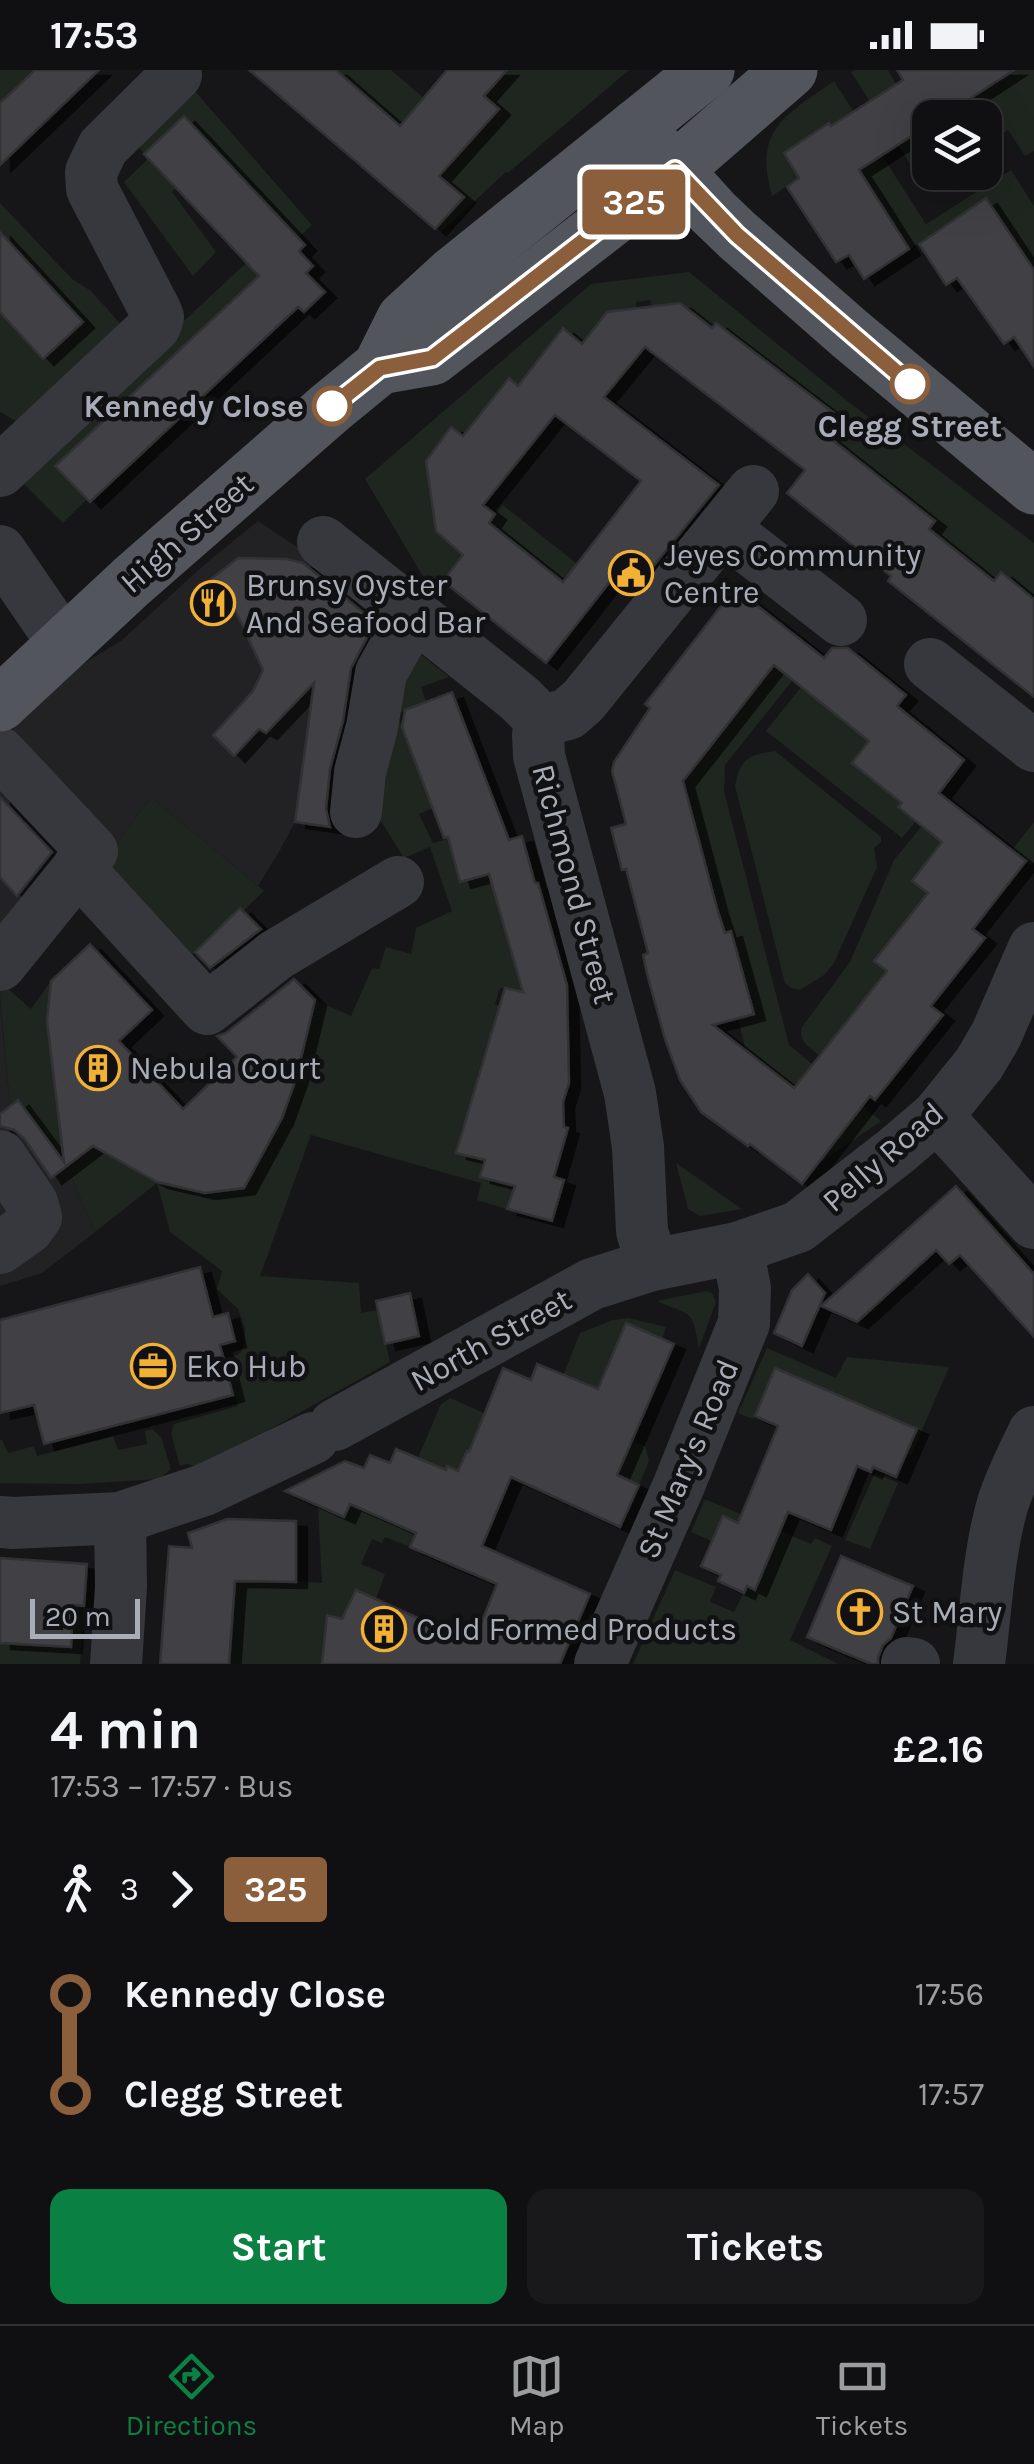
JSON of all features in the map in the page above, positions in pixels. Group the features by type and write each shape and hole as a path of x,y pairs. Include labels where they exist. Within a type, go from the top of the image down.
{"main road":[{"name":"High Street","path":"0,704 63,643 380,368 404,319 452,275 707,70"},
{"name":"High Street","path":"380,368 432,358 675,170 790,70"},
{"path":"636,126 737,235 1034,487"}],"street":[{"path":"0,471 155,326 156,310 92,189 91,172 103,147 176,75"},
{"path":"542,721 568,714 583,701 738,510 841,620"},
{"name":"Richmond Street","path":"323,542 542,721 539,756 630,1094 638,1147 642,1231 652,1265"},
{"path":"0,551 63,643"},
{"path":"356,812 360,772 381,673 417,616"},
{"path":"930,664 1034,746"},
{"path":"0,753 207,1009 276,954 398,882"},
{"path":"0,965 85,860"},
{"name":"Pelly Road","path":"652,1265 737,1248 798,1227 896,1152 937,1116 980,1064 1034,948"},
{"path":"937,1116 1034,1223"},
{"path":"0,1156 32,1203 36,1217 28,1228 0,1248"},
{"name":"St Mary's Road","path":"600,1664 744,1323 745,1288 737,1248"},
{"name":"North Street","path":"0,1522 120,1518 204,1490 324,1432 592,1284 652,1265"},
{"path":"979,1664 1003,1504 1034,1432"},
{"path":"116,1664 120,1518"}],"shaded area":[{"path":"0,70 35,70 0,103"},
{"path":"316,70 391,70 472,139 484,96 507,70 629,70 506,172 441,232 435,229 463,196 359,107 366,97 341,75"},
{"path":"888,70 896,84 877,97 912,115 912,167 851,72"},
{"path":"1014,70 1034,70 1034,151 1025,156 1008,130 1002,134 1002,100 968,100"},
{"path":"834,81 926,224 980,190 1002,190 1002,176 1011,170 1034,206 1034,266 929,237 909,249 829,124 784,153 799,178 772,196 767,173 770,139 777,126"},
{"path":"193,89 312,225 298,238 184,116 144,154 135,142"},
{"path":"148,159 176,188 172,192 216,252 193,276 124,182"},
{"path":"0,203 126,330 27,427 0,412 0,312 43,358 0,232"},
{"path":"246,263 259,276 56,467 87,499 63,523 17,477"},
{"path":"689,272 845,399 1034,543 1034,599 1001,573 995,581 929,529 935,521 820,430 833,412 777,368 716,323 712,328 680,303 651,306 650,300 636,302 636,308 607,312 582,344 563,329 518,386 508,379 465,434 450,428 426,461 436,531 463,555 433,593 365,479 591,284"},
{"path":"503,505 606,587 591,605 489,523"},
{"path":"258,521 391,610 355,667 323,663 295,822 280,850 258,886 151,797 103,867 0,997 0,741 75,669 122,640"},
{"path":"795,636 815,652 725,765 724,791 789,1045 881,1121 817,1165 845,1128 746,1051 738,1018 754,1014 732,931 723,933 683,780"},
{"path":"409,645 449,677 421,687 426,702 397,714 433,808 419,814 433,843 448,839 460,882 489,874 523,993 500,988 495,1004 499,1006 495,1055 485,1053 478,1075 497,1081 471,1102 463,1126 493,1135 462,1133 456,1152 485,1160 480,1177 514,1186 507,1209 477,1200 481,1183 311,1135 260,1276 359,1283 361,1313 378,1310 390,1362 201,1468 180,1466 171,1433 174,1424 238,1406 225,1363 241,1352 245,1343 245,1328 238,1309 217,1289 222,1271 170,1232 157,1183 95,1232 67,1166 18,1101 10,1106 0,997 6,987 31,1009 51,981 47,1021 53,1074 75,1119 106,1154 157,1182 205,1193 244,1188 282,1118 315,1000 351,1016 372,968 379,969 386,947 411,954 416,928 452,911 430,847 404,858 374,810"},
{"path":"801,687 869,741 902,803 899,807 916,821 902,838 766,731"},
{"path":"775,751 881,837 874,848 877,867 834,963 824,975 800,990 785,983 735,786 747,760"},
{"path":"151,797 264,891 243,911 239,908 189,958 103,867"},
{"path":"945,798 965,813 912,880 928,893 875,960 887,971 820,1056 803,1040 802,1027 850,962 894,860"},
{"path":"1034,822 1034,862 1032,866 1012,850"},
{"path":"0,1002 10,1105 18,1100 67,1166 95,1232 42,1273 0,1286"},
{"path":"676,1163 742,1209 700,1216 688,1209"},
{"path":"712,1293 716,1302 699,1348 689,1315 657,1301"},
{"path":"628,1318 666,1327 662,1339 626,1323 591,1403 640,1424 633,1441 645,1446 649,1461 639,1485 617,1475 619,1469 514,1471 467,1451 458,1471 447,1467 410,1547 385,1537 382,1543 372,1539 361,1564 385,1574 376,1599 342,1619 327,1615 322,1664 229,1664 235,1586 208,1585 209,1575 322,1583 318,1507 312,1479 344,1517 350,1504 370,1512 397,1507 441,1404 450,1398 511,1425 538,1421 558,1372 564,1373 580,1333"},
{"path":"767,1348 836,1378 847,1357 949,1367 911,1456 907,1454 917,1429 775,1369 753,1419 738,1413"},
{"path":"152,1429 161,1437 171,1469 159,1479 0,1483 0,1440 8,1453 34,1446 37,1456 113,1436 118,1450 147,1444 145,1431"},
{"path":"875,1473 898,1483 870,1549 845,1540"},
{"path":"705,1499 811,1544 815,1538 832,1546 790,1640 838,1664 633,1664 675,1570 716,1587 710,1602 734,1612 747,1586 756,1589 776,1539 723,1517 712,1541 691,1532"},
{"path":"73,1605 84,1606 80,1664 0,1664 0,1643 70,1647"}],"building":[{"path":"35,70 99,70 0,165 0,103"},
{"path":"249,70 336,70 400,126 447,70 507,70 484,96 499,109 439,176 464,197 435,229"},
{"path":"897,70 1014,70 968,100 912,100 912,136 859,170 909,249 864,279 849,255 836,262 787,187 799,178 784,153 903,80"},
{"path":"184,116 305,245 299,251 313,266 306,273 325,292 304,312 298,307 90,502 55,466 259,276 144,154"},
{"path":"986,198 1034,270 1034,367 1014,337 1004,344 957,278 946,285 919,244"},
{"path":"0,232 83,322 43,359 0,312"},
{"path":"680,303 712,328 716,323 834,413 820,430 935,521 929,529 994,581 1001,572 1034,599 1034,697 888,581 891,576 787,493 805,470 645,347 604,397 719,485 635,589 616,574 546,663 443,581 463,555 436,531 426,461 451,427 463,436 509,378 518,386 563,328 582,344 607,312","holes":["555,415 641,481 563,582 489,523 495,514 483,505"]},
{"path":"238,558 303,563 375,622 351,668 330,769 326,809 330,827 295,822 314,683 266,733 259,729 234,756 213,735 253,691 263,670 231,601 225,606 207,582"},
{"path":"735,588 824,658 832,648 848,648 906,695 897,706 964,760 939,793 1026,861 973,929 985,938 931,1006 943,1015 875,1100 870,1096 802,1184 701,1112 680,1080 665,1039 643,955 648,953 611,828 626,824 612,771 614,762 650,708 645,704","holes":["774,665 869,741 852,763 942,842 912,881 928,893 874,961 887,971 794,1088 713,1025 754,1014 731,931 725,933 718,912 683,781"]},
{"path":"452,692 509,840 522,836 567,985 569,1083 563,1102 564,1127 568,1128 554,1177 564,1180 552,1221 507,1209 515,1186 480,1177 485,1160 456,1153 505,988 523,992 489,874 460,882 448,837 444,838 402,727 405,710"},
{"path":"0,797 52,852 17,896 0,877"},
{"path":"240,908 261,929 210,968 195,952"},
{"name":"Nebula Court","path":"90,944 152,1010 119,1041 183,1109 237,1057 217,1036 294,979 315,1000 282,1118 244,1188 205,1193 157,1182 93,1146 51,1178 24,1138 0,1126 0,1114 18,1100 64,1162 47,1021 51,981"},
{"path":"956,1186 1034,1274 1034,1337 960,1255 949,1264 936,1250 857,1322 821,1306"},
{"path":"200,1267 213,1317 228,1313 235,1341 220,1345 233,1395 44,1444 34,1405 0,1413 0,1320"},
{"path":"808,1274 825,1293 802,1346 774,1333 792,1290"},
{"path":"410,1293 419,1336 385,1344 376,1301"},
{"path":"626,1323 674,1344 617,1475 639,1485 620,1527 511,1477 482,1546 590,1594 560,1664 322,1664 327,1615 342,1619 356,1590 473,1643 497,1584 410,1547 416,1533 350,1504 344,1517 285,1491 345,1461 364,1468 370,1455 390,1463 396,1449 446,1470 447,1466 458,1471 503,1368 531,1380 537,1364 598,1389"},
{"path":"775,1368 917,1429 896,1477 873,1467 871,1472 857,1466 831,1530 788,1512 755,1590 747,1586 744,1593 718,1581 721,1575 701,1566 723,1516 738,1523 778,1426 755,1416"},
{"path":"227,1519 296,1521 296,1582 235,1581 229,1664 160,1664 169,1546 192,1548 188,1533"},
{"name":"St Mary","path":"841,1556 913,1586 891,1638 883,1645 878,1664 807,1637"},
{"path":"0,1558 87,1564 84,1606 73,1605 71,1647 0,1643"}],"bus line":[{"name":"325","path":"332,406 380,368 432,358 675,170 737,235 910,384"}],"place":[{"name":"Clegg Street","path":"910,384"},
{"name":"Kennedy Close","path":"332,406"},
{"name":"Jeyes Community Centre","path":"631,573"},
{"name":"Brunsy Oyster And Seafood Bar","path":"213,603"},
{"name":"Nebula Court","path":"98,1068"},
{"name":"Eko Hub","path":"153,1366"},
{"name":"St Mary","path":"860,1612"},
{"name":"Cold Formed Products","path":"384,1629"}]}
